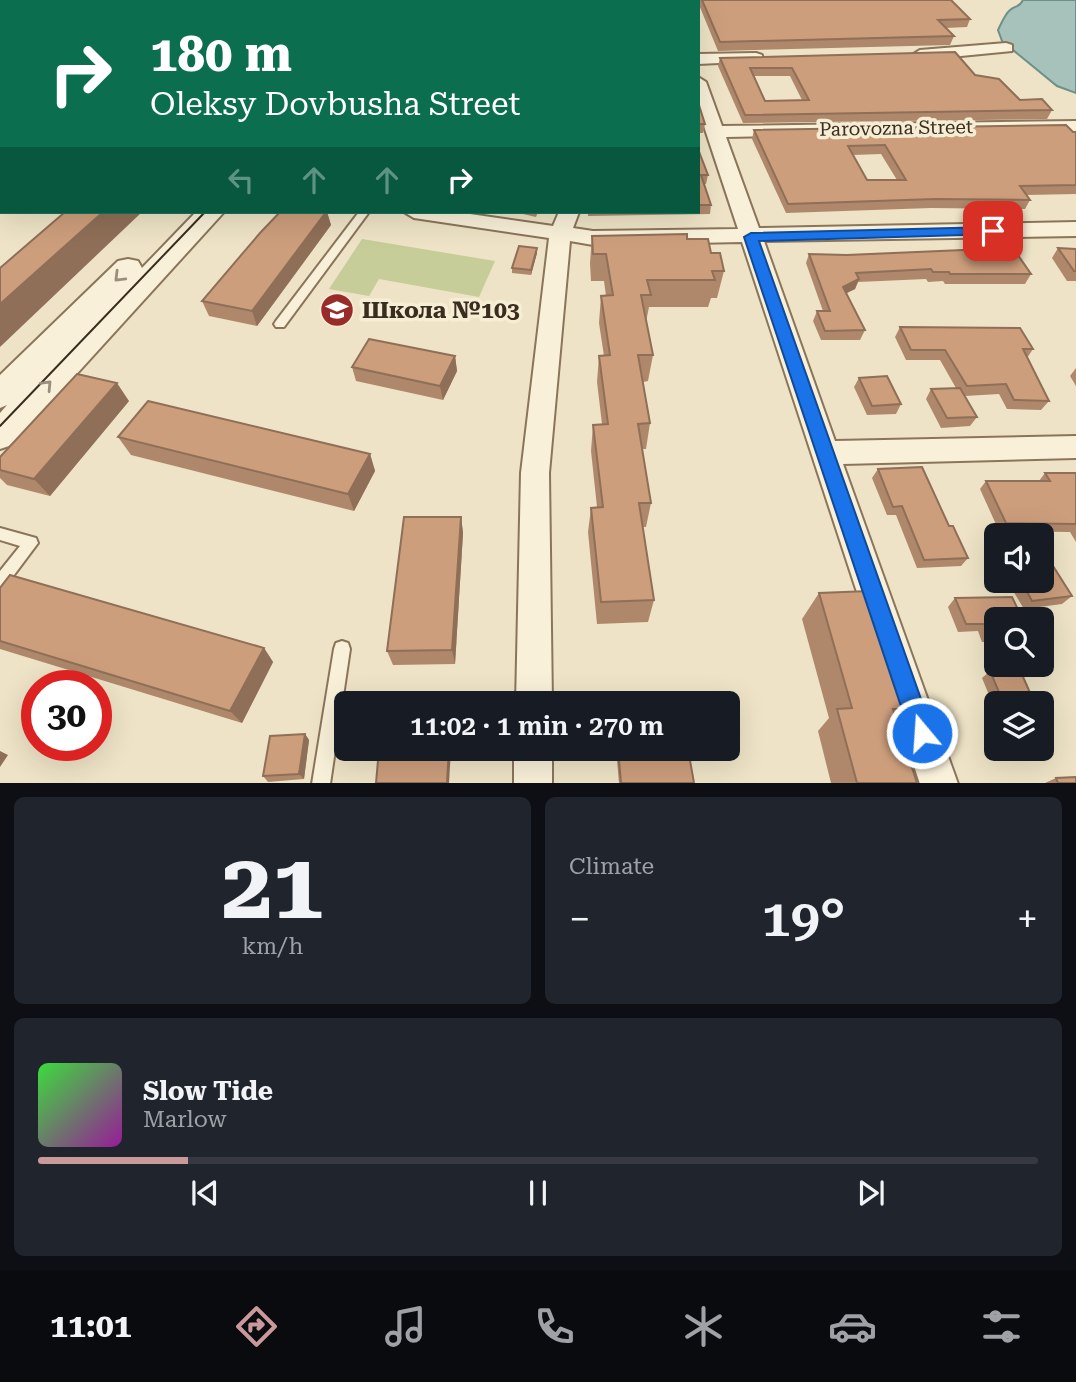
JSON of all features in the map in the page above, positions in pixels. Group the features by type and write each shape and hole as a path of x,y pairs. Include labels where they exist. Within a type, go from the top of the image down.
{"street":[{"path":"897,55 1006,48"},
{"path":"700,59 778,58"},
{"path":"700,88 939,783"},
{"name":"Parovozna Street","path":"716,132 1076,126"},
{"path":"0,395 183,214"},
{"path":"0,435 209,214"},
{"path":"439,214 751,237 1076,229"},
{"path":"534,691 535,473 564,224"},
{"path":"827,453 1076,447"},
{"path":"533,761 533,783"}],"lane":[{"path":"281,324 364,214"},
{"path":"0,534 32,543 0,582"},
{"path":"321,783 342,649"}],"green space":[{"path":"362,239 495,261 479,297 379,279 369,296 329,289"}],"water":[{"path":"1023,0 1076,0 1076,93 1057,86 1002,41 998,30 1003,19"}],"building":[{"path":"702,0 951,0 970,19 938,20 954,36 720,42"},
{"path":"955,52 975,75 999,79 1020,100 1042,99 1052,110 745,115 720,58","holes":["750,68 792,68 809,100 765,101"]},
{"path":"700,108 705,124 700,124"},
{"path":"1066,125 1076,132 1076,185 1020,186 1030,200 935,199 788,204 754,130","holes":["885,145 906,180 867,180 848,146"]},
{"path":"700,154 708,175 701,175 711,205 700,205"},
{"path":"63,214 101,214 0,304 0,268"},
{"path":"278,214 325,214 252,311 202,301"},
{"path":"687,234 687,239 708,239 711,253 720,253 724,271 712,271 715,280 647,280 651,295 641,295 653,355 638,355 650,423 638,424 651,503 639,503 654,600 601,602 591,508 603,507 593,425 608,424 599,356 610,355 601,296 613,295 606,254 593,254 592,236"},
{"path":"983,245 1011,245 1031,274 950,274 933,272 931,269 856,273 859,279 843,287 865,330 825,331 817,311 830,311 809,254 986,249"},
{"path":"519,246 537,248 531,270 512,268"},
{"path":"1058,248 1076,249 1076,271 1074,271"},
{"path":"900,327 1020,328 1033,349 1023,349 1049,401 1014,400 1006,384 967,386 945,350 911,350"},
{"path":"369,339 455,356 440,386 352,367"},
{"path":"77,374 117,383 34,479 0,470 0,457"},
{"path":"887,376 901,404 872,406 859,378"},
{"path":"960,388 977,417 947,418 931,389"},
{"path":"148,401 370,454 348,494 118,437"},
{"path":"922,467 949,526 953,526 968,558 924,560 902,506 893,507 878,469"},
{"path":"1045,473 1076,473 1076,524 1006,523 986,481 1050,481"},
{"path":"404,517 461,517 452,650 387,651"},
{"path":"1054,568 1072,596 1032,601 1028,593 1054,593"},
{"path":"10,575 264,648 230,711 112,675 112,670 95,670 0,641 0,588"},
{"path":"869,591 909,709 893,709 917,783 857,783 837,709 852,708 819,593"},
{"path":"1012,597 1017,607 984,607 984,624 966,624 955,598"},
{"path":"993,677 1023,677 1029,691 998,691"},
{"path":"305,734 299,774 263,776 270,736"},
{"path":"378,761 448,761 447,783 376,783"},
{"path":"619,761 690,761 694,783 621,783"},
{"path":"1076,777 1076,783 1058,783 1056,778"}],"tram line":[{"path":"0,426 203,214"}],"place":[{"name":"Школа №103","path":"337,310"}],"route":[{"path":"922,733 751,237 993,231"}]}
